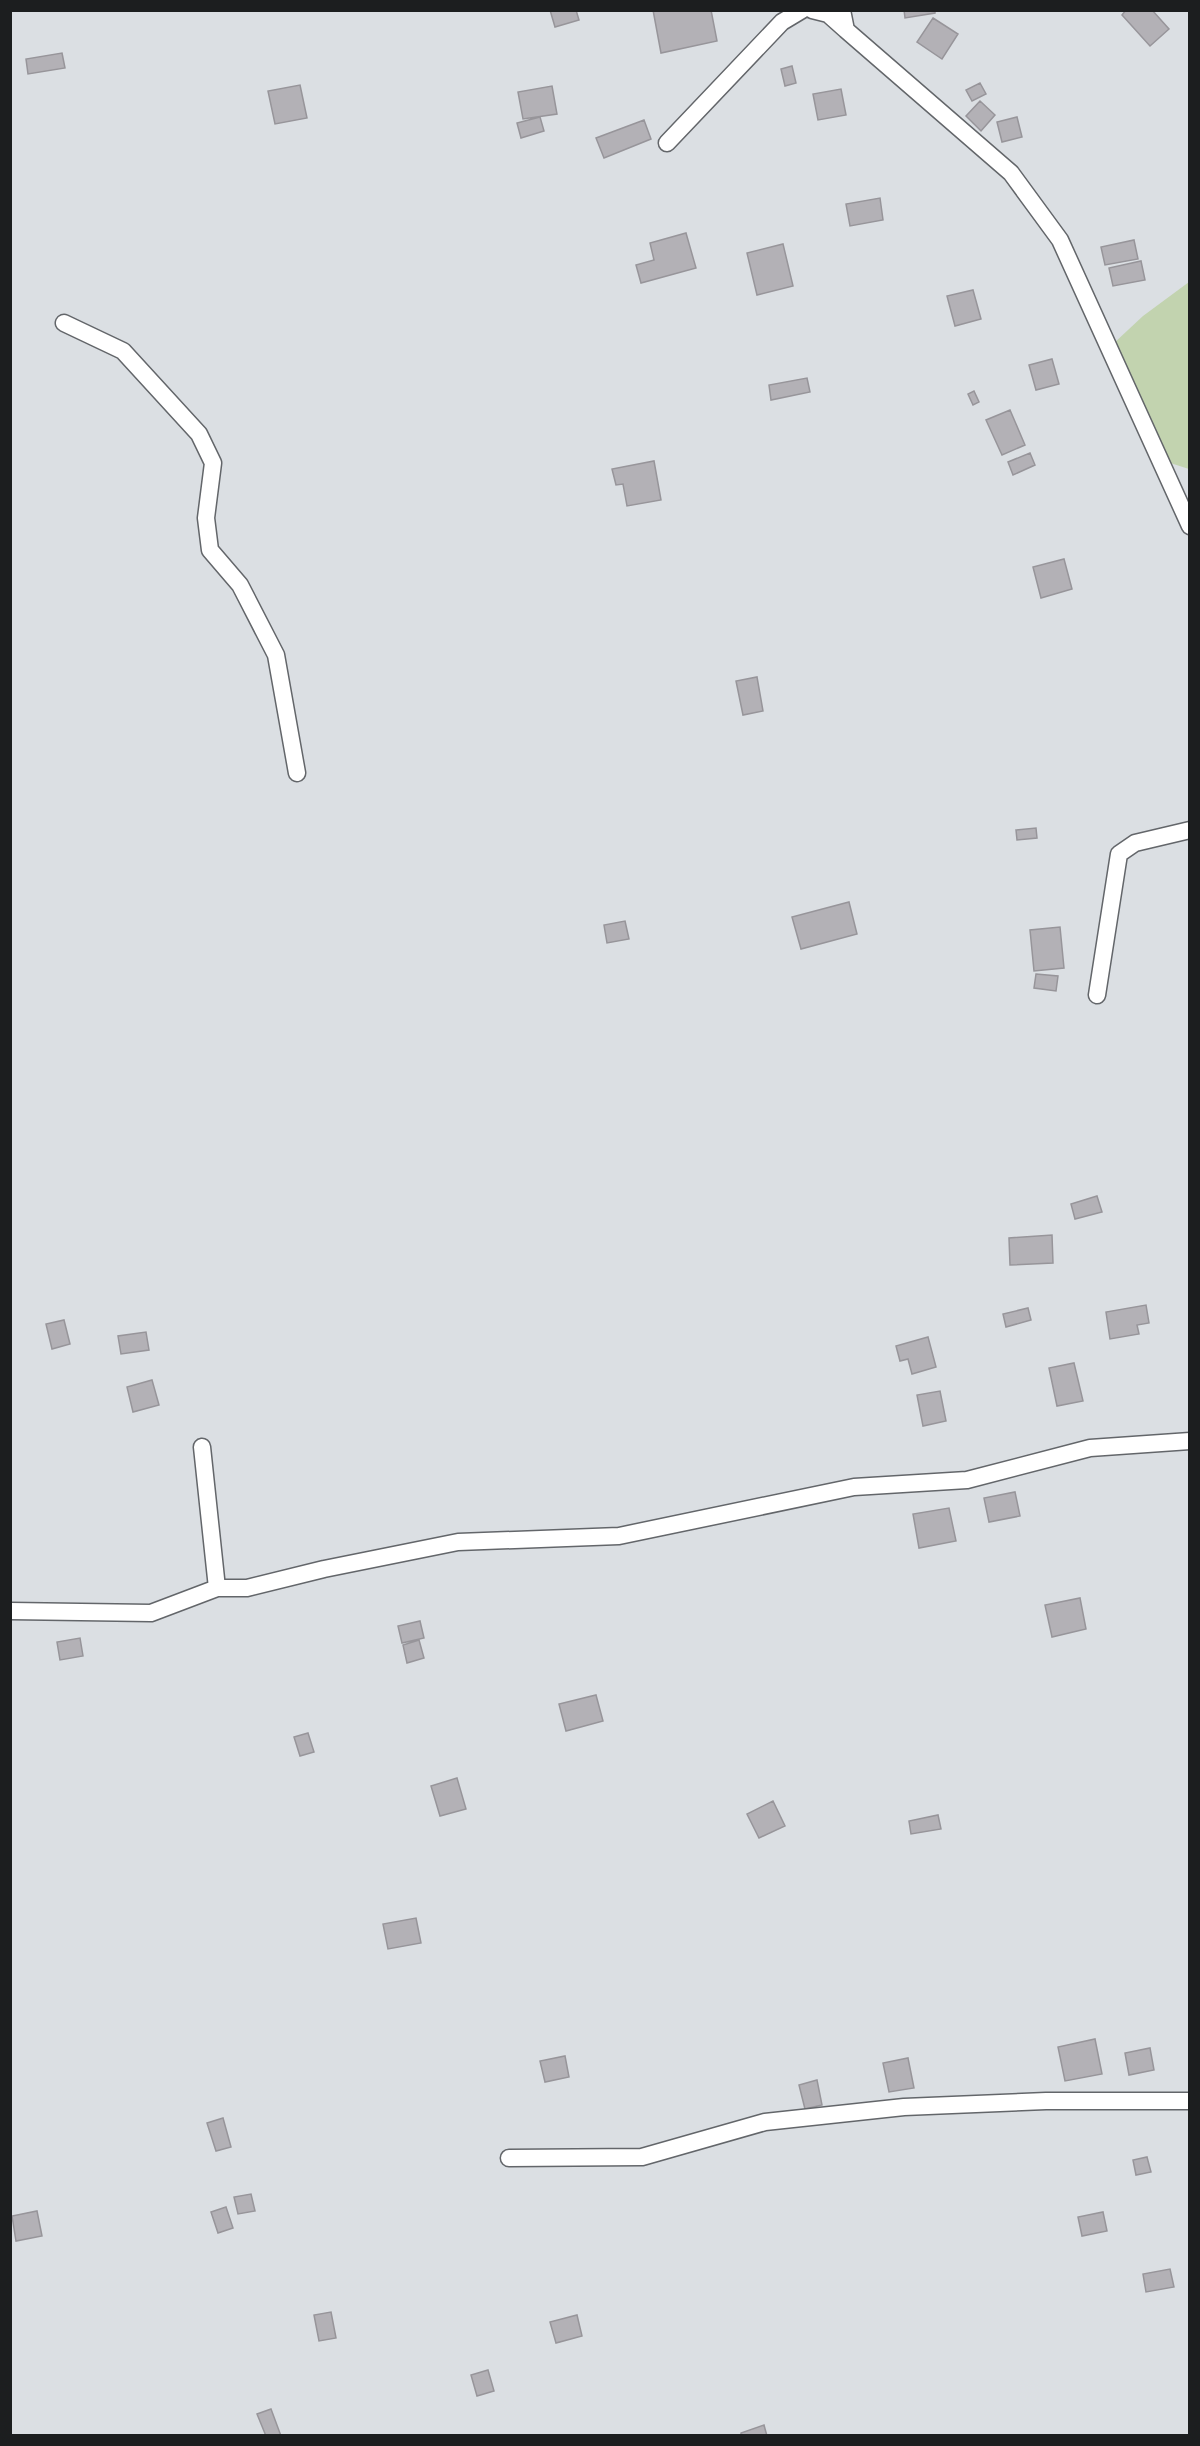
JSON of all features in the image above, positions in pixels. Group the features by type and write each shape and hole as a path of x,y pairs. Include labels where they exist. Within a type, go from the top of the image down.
{"street":[{"path":"667,143 782,22 802,10"},
{"path":"812,10 828,14 1011,173 1060,240 1190,526"},
{"path":"842,10 846,30"},
{"path":"64,323 123,351 199,434 213,463 206,518 210,550 240,585 276,655 297,772"},
{"path":"1097,995 1119,854 1135,843 1190,830"},
{"path":"10,1611 151,1613 217,1588 247,1588 324,1569 458,1542 619,1536 854,1487 967,1480 1090,1448 1190,1441"},
{"path":"202,1447 217,1588"},
{"path":"509,2158 642,2157 765,2122 904,2107 1046,2101 1190,2101"}],"green space":[{"path":"1189,282 1189,469 1164,461 1113,344 1143,316"}],"building":[{"path":"550,10 576,10 579,20 555,27"},
{"path":"653,10 711,10 717,41 661,53"},
{"path":"904,10 935,10 935,13 905,18"},
{"path":"1126,10 1152,10 1169,29 1150,46 1122,15"},
{"path":"933,18 958,34 942,59 917,42"},
{"path":"62,53 65,68 28,74 26,59"},
{"path":"792,66 796,83 785,86 781,69"},
{"path":"980,83 986,94 972,101 966,90"},
{"path":"300,85 307,118 275,124 268,91"},
{"path":"552,86 557,114 523,119 518,92"},
{"path":"841,89 846,115 818,120 813,94"},
{"path":"980,101 995,115 981,131 966,116"},
{"path":"540,117 544,131 521,138 517,123"},
{"path":"1017,117 1022,137 1002,142 997,122"},
{"path":"644,120 651,139 604,158 596,138"},
{"path":"880,198 883,220 850,226 846,204"},
{"path":"686,233 696,268 641,283 636,265 654,260 650,243"},
{"path":"1134,240 1138,259 1105,265 1101,247"},
{"path":"783,244 793,286 757,295 747,253"},
{"path":"1141,261 1145,280 1113,286 1109,268"},
{"path":"973,290 981,319 955,326 947,296"},
{"path":"1052,359 1059,384 1036,390 1029,365"},
{"path":"807,378 810,392 771,400 769,385"},
{"path":"974,391 979,402 973,405 968,394"},
{"path":"1010,410 1025,445 1002,455 986,420"},
{"path":"1030,453 1035,465 1013,475 1008,462"},
{"path":"654,461 661,500 627,506 623,484 616,485 612,469"},
{"path":"1064,559 1072,589 1041,598 1033,567"},
{"path":"757,677 763,711 743,715 736,681"},
{"path":"1036,828 1037,838 1017,840 1016,830"},
{"path":"849,902 857,934 801,949 792,917"},
{"path":"625,921 629,939 607,943 604,925"},
{"path":"1060,927 1064,968 1034,971 1030,930"},
{"path":"1036,974 1058,976 1056,991 1034,988"},
{"path":"1097,1196 1102,1212 1075,1219 1071,1204"},
{"path":"1052,1235 1053,1263 1010,1265 1009,1238"},
{"path":"1146,1305 1149,1323 1137,1325 1139,1334 1110,1339 1106,1312"},
{"path":"1028,1308 1031,1320 1006,1327 1003,1314"},
{"path":"64,1320 70,1344 52,1349 46,1324"},
{"path":"146,1332 149,1350 121,1354 118,1336"},
{"path":"928,1337 936,1367 912,1374 908,1359 900,1361 896,1346"},
{"path":"1074,1363 1083,1401 1057,1406 1049,1368"},
{"path":"152,1380 159,1405 133,1412 127,1387"},
{"path":"940,1391 946,1421 923,1426 917,1395"},
{"path":"1015,1492 1020,1516 989,1522 984,1498"},
{"path":"949,1508 956,1541 919,1548 913,1514"},
{"path":"1080,1598 1086,1629 1052,1637 1045,1605"},
{"path":"420,1621 424,1638 402,1643 398,1626"},
{"path":"80,1638 83,1656 60,1660 57,1642"},
{"path":"419,1640 424,1658 407,1663 403,1645"},
{"path":"596,1695 603,1721 566,1731 559,1704"},
{"path":"308,1733 314,1752 300,1756 294,1737"},
{"path":"457,1778 466,1809 440,1816 431,1786"},
{"path":"773,1801 785,1826 759,1838 747,1814"},
{"path":"938,1815 941,1829 911,1834 909,1821"},
{"path":"416,1918 421,1943 388,1949 383,1924"},
{"path":"1095,2039 1102,2074 1065,2081 1058,2047"},
{"path":"1150,2048 1154,2070 1129,2075 1125,2053"},
{"path":"565,2056 569,2077 545,2082 540,2061"},
{"path":"908,2058 914,2088 889,2092 883,2063"},
{"path":"817,2080 822,2105 805,2109 799,2085"},
{"path":"223,2118 231,2147 216,2151 207,2123"},
{"path":"1147,2157 1151,2172 1136,2175 1133,2160"},
{"path":"251,2194 255,2211 238,2214 234,2197"},
{"path":"226,2207 233,2228 218,2233 211,2212"},
{"path":"37,2211 42,2236 16,2241 12,2216"},
{"path":"1103,2212 1107,2231 1082,2236 1078,2217"},
{"path":"1170,2269 1174,2287 1146,2292 1143,2274"},
{"path":"331,2312 336,2338 319,2341 314,2315"},
{"path":"577,2315 582,2336 556,2343 550,2322"},
{"path":"488,2370 494,2391 477,2396 471,2375"},
{"path":"271,2409 281,2436 266,2436 257,2414"},
{"path":"764,2425 767,2436 741,2436 741,2433"}]}
